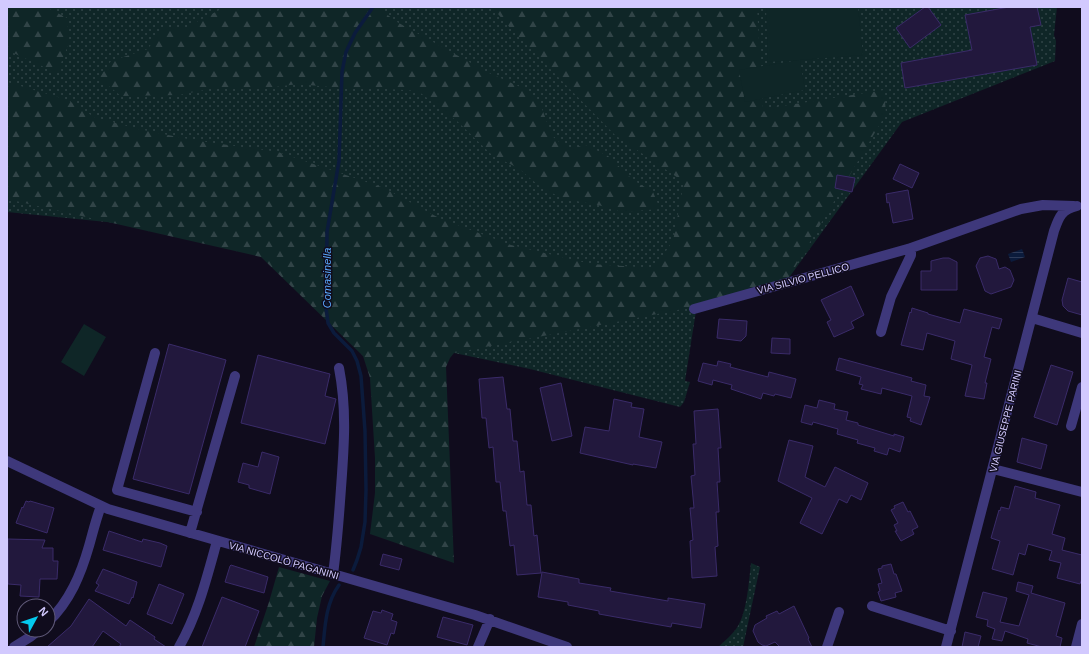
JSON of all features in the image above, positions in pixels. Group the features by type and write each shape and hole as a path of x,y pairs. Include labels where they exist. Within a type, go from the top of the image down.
{"street":[{"name":"VIA SILVIO PELLICO","path":"694,309 912,248 1021,209 1043,205 1079,207"},
{"name":"VIA GIUSEPPE PARINI","path":"946,647 1057,220 1068,208 1079,207"},
{"path":"881,332 892,297 911,256 912,248"},
{"path":"1032,318 1082,333"},
{"path":"155,353 117,490 197,512"},
{"path":"333,574 338,530 344,432 344,406 339,368"},
{"path":"190,533 235,376"},
{"path":"1071,426 1082,387"},
{"name":"VIA NICCOLÒ PAGANINI","path":"7,461 101,506 119,513 490,620 567,647"},
{"path":"993,469 1082,492"},
{"path":"56,613 69,596 77,581 101,506"},
{"path":"179,647 192,621 217,541"},
{"path":"872,606 951,631"},
{"path":"827,647 839,612"},
{"path":"478,647 490,620"},
{"path":"1076,647 1082,624"},
{"path":"14,647 28,638"}],"green space":[{"path":"7,7 1057,7 1054,35 1056,41 1055,61 902,122 788,279 696,311 685,381 690,382 684,402 680,407 530,369 454,353 363,356 275,239 7,212"},
{"path":"7,7 46,7 67,18 69,43 57,73 7,50"},
{"path":"225,7 377,7 397,22 489,73 525,89 541,106 552,136 568,149 586,145 608,156 633,180 653,192 660,209 622,212 598,205 565,199 543,189 518,168 492,155 457,121 418,91 375,88 341,88 298,84 259,89 220,87 179,95 121,96 99,78 111,61 148,49 162,27 183,29"},
{"path":"492,7 757,7 763,109 884,90 886,114 788,279 678,310 454,353 446,367 454,563 370,534 375,493 375,458 370,378 363,356 261,257 7,199 7,82 68,100 94,117 138,129 193,140 278,152 384,188 439,218 511,245 591,264 654,268 673,241 684,182 615,135 511,29"},
{"path":"766,7 858,7 863,55 800,60 805,90 745,102 739,70 799,60 768,62"},
{"path":"84,324 106,337 84,376 61,362"},
{"path":"751,563 760,567 743,647 718,647 734,632 741,620 747,596"},
{"path":"279,567 330,581 322,596 317,618 314,647 254,647"}],"water":[{"path":"1022,249 1025,257 1011,262 1008,254"}],"building":[{"path":"925,7 928,7 941,25 910,48 896,28"},
{"path":"1009,7 1037,7 1041,25 1030,27 1037,65 905,88 901,63 972,50 965,15"},
{"path":"900,164 919,173 912,188 893,179"},
{"path":"837,175 855,178 852,192 835,188"},
{"path":"908,190 913,219 893,223 886,194"},
{"path":"988,256 996,259 999,269 1005,267 1010,270 1014,280 1011,287 991,294 985,291 976,266 980,258"},
{"path":"949,258 957,262 957,290 921,290 921,271 931,271 931,261"},
{"path":"1068,278 1082,282 1082,315 1068,311 1063,306 1062,300"},
{"path":"851,286 864,315 851,322 854,328 834,337 827,322 831,320 821,300"},
{"path":"912,308 960,323 964,309 1002,319 999,329 992,327 984,357 991,359 985,383 987,383 984,399 965,396 972,365 951,359 955,341 927,333 923,350 901,345"},
{"path":"719,319 747,321 746,336 741,341 717,338"},
{"path":"772,338 790,339 790,354 771,353"},
{"path":"169,344 226,360 189,494 133,479"},
{"path":"258,355 330,374 325,396 336,399 325,444 241,423"},
{"path":"839,358 912,378 911,381 926,385 924,396 930,397 921,425 910,421 911,418 907,417 912,396 882,388 881,394 861,389 863,385 859,384 861,377 836,370"},
{"path":"718,361 731,364 730,367 768,377 769,372 796,379 791,398 763,393 761,399 731,389 732,385 713,380 712,385 698,381 703,363 717,366"},
{"path":"1051,365 1073,372 1057,425 1034,417"},
{"path":"503,377 507,409 510,409 513,441 517,441 520,472 524,471 527,505 531,505 534,536 537,535 541,573 517,575 514,545 510,546 506,511 503,511 500,482 496,482 493,447 489,448 486,418 482,418 479,379"},
{"path":"561,383 572,436 552,441 540,388"},
{"path":"614,399 632,403 631,407 644,409 639,437 662,442 656,468 633,465 580,453 585,427 609,431"},
{"path":"819,400 835,404 834,409 848,412 846,420 894,436 894,434 904,437 900,452 889,448 887,455 874,451 875,448 857,443 858,440 837,434 838,429 813,422 812,425 801,422 805,405 817,408"},
{"path":"718,409 721,448 718,448 720,482 717,482 719,512 716,512 718,546 715,547 717,576 692,578 690,541 693,540 690,508 694,508 691,476 695,475 693,444 696,444 694,411"},
{"path":"1022,438 1047,445 1041,469 1017,462"},
{"path":"789,440 813,446 805,477 825,487 835,467 868,483 861,500 851,495 847,503 839,499 822,534 800,523 812,498 778,481"},
{"path":"262,452 279,457 270,494 249,488 249,485 238,482 243,463 258,467"},
{"path":"1015,486 1036,492 1035,498 1060,505 1052,534 1065,538 1062,550 1082,555 1082,578 1080,584 1057,578 1061,563 1049,560 1052,551 1028,544 1025,555 1019,553 1013,575 992,569 1000,541 991,538 999,510 1000,511 1001,507 1009,509"},
{"path":"26,501 54,508 47,533 16,523"},
{"path":"903,502 908,512 910,511 918,527 912,530 914,534 901,541 895,531 897,531 894,525 898,523 891,510 895,508 894,506"},
{"path":"109,531 142,542 143,539 167,546 161,567 103,550"},
{"path":"8,539 45,540 42,548 53,548 53,561 58,561 57,579 40,579 39,597 20,596 21,585 8,584"},
{"path":"383,554 402,559 399,570 380,565"},
{"path":"891,564 902,591 895,593 896,597 881,601 878,592 880,591 878,584 882,583 878,569 882,568 882,566"},
{"path":"231,565 268,577 264,593 225,582"},
{"path":"103,569 137,582 133,598 132,597 129,604 95,591 99,585 96,583"},
{"path":"542,572 579,579 579,583 611,588 610,591 668,601 668,598 705,604 701,628 672,623 671,627 599,614 599,611 568,605 568,602 538,597"},
{"path":"1018,582 1033,586 1031,593 1065,603 1056,636 1062,638 1060,647 1042,647 1027,643 1028,639 1005,631 1002,641 992,639 995,629 987,626 988,620 976,617 983,592 1007,598 1000,622 1019,626 1029,595 1016,591"},
{"path":"159,584 184,594 172,624 147,614"},
{"path":"222,597 259,611 245,647 202,647"},
{"path":"89,599 126,626 130,620 155,637 154,639 166,647 119,647 121,644 103,631 92,647 47,647 71,626"},
{"path":"794,606 812,647 780,647 775,642 766,646 758,642 753,631 755,625 767,618 766,616 777,611 779,614"},
{"path":"382,610 393,614 391,620 397,622 394,634 391,633 387,645 364,638 373,611 381,613"},
{"path":"443,617 473,625 467,645 437,637"},
{"path":"965,632 981,636 978,647 962,647"}],"waterway":[{"name":"Comasinella","path":"353,570 361,547 365,522 365,431 361,376 357,361 352,351 334,333 328,323 326,308 327,232 339,161 342,72 346,52 355,33 373,7"},
{"name":"Comasinella","path":"323,647 331,599 339,585"}]}
